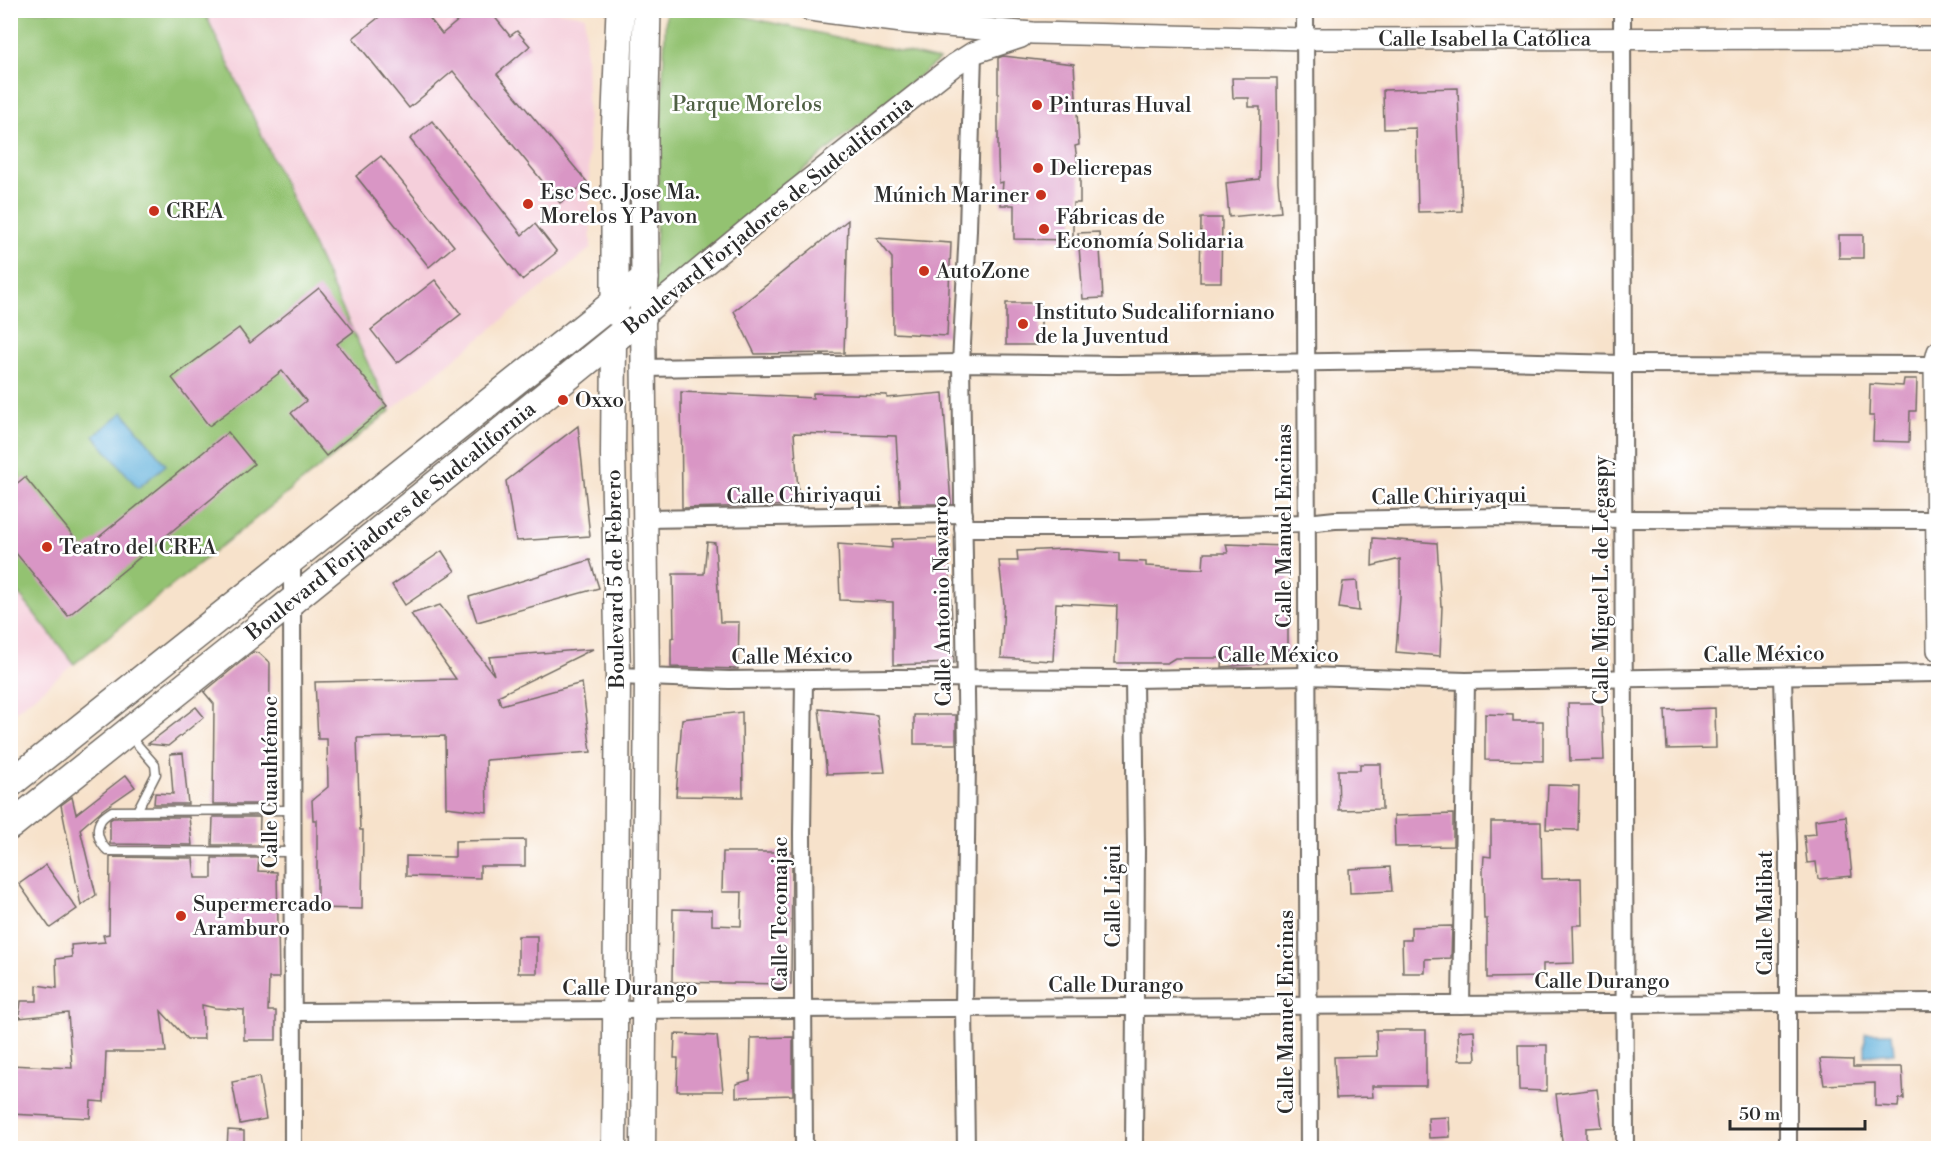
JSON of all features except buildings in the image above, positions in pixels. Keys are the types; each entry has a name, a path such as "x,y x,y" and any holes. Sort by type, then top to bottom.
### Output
{"main road":[{"name":"Boulevard 5 de Febrero","path":"614,1149 618,676 613,454 615,138 620,10"},
{"name":"Boulevard 5 de Febrero","path":"643,1149 647,677 643,316 647,10"},
{"name":"Boulevard Forjadores de Sudcalifornia","path":"10,784 645,278"},
{"name":"Boulevard Forjadores de Sudcalifornia","path":"10,826 643,316"}],"street":[{"name":"Calle Isabel la Católica","path":"810,10 966,19 1033,33 1305,39 1938,38"},
{"name":"Calle Manuel Encinas","path":"1305,10 1309,1149"},
{"name":"Calle Miguel L. de Legaspy","path":"1622,10 1625,1149"},
{"name":"Boulevard Forjadores de Sudcalifornia","path":"643,316 771,210 954,65 973,54 1033,33"},
{"name":"Calle Antonio Navarro","path":"966,1149 964,1008 967,823 962,363 973,54"},
{"path":"643,368 962,363 1118,365 1460,360 1623,364 1937,360 1938,650"},
{"name":"Calle Chiriyaqui","path":"644,519 963,521 1132,528 1307,523 1335,520 1500,517 1936,520"},
{"name":"Calle Cuauhtémoc","path":"292,559 293,1149"},
{"name":"Calle México","path":"618,676 729,680 1134,679 1307,676 1466,681 1938,673"},
{"name":"Calle Malibat","path":"1783,677 1788,844 1788,1149"},
{"name":"Calle Tecomajac","path":"804,679 802,833 804,1149"},
{"name":"Calle Ligui","path":"1134,679 1136,1007 1134,1149"},
{"path":"1461,1005 1466,681"},
{"name":"Calle Durango","path":"293,1012 1938,1002"}],"lane":[{"path":"127,732 154,765 156,774 137,811"},
{"path":"292,852 108,851 102,845 98,834 101,820 112,811 293,810"}],"shaded area":[{"path":"547,10 585,16 591,248 390,411 204,11"},
{"path":"10,584 74,664 11,715 10,715"}],"green space":[{"name":"CREA","path":"11,11 204,11 390,411 74,664 11,584"},
{"name":"Parque Morelos","path":"666,11 719,11 939,60 653,296"}],"water":[{"path":"123,412 166,465 138,488 94,436"},
{"path":"1865,1033 1892,1033 1894,1053 1865,1056"}],"place":[{"name":"Pinturas Huval","path":"1037,105"},
{"name":"Delicrepas","path":"1038,168"},
{"name":"Múnich Mariner","path":"1041,195"},
{"name":"Esc Sec. Jose Ma. Morelos Y Pavon","path":"528,204"},
{"name":"CREA","path":"154,211"},
{"name":"Fábricas de Economía Solidaria","path":"1044,229"},
{"name":"AutoZone","path":"924,271"},
{"name":"Instituto Sudcaliforniano de la Juventud","path":"1023,324"},
{"name":"Oxxo","path":"563,400"},
{"name":"Teatro del CREA","path":"47,547"},
{"name":"Supermercado Aramburo","path":"181,916"}]}
